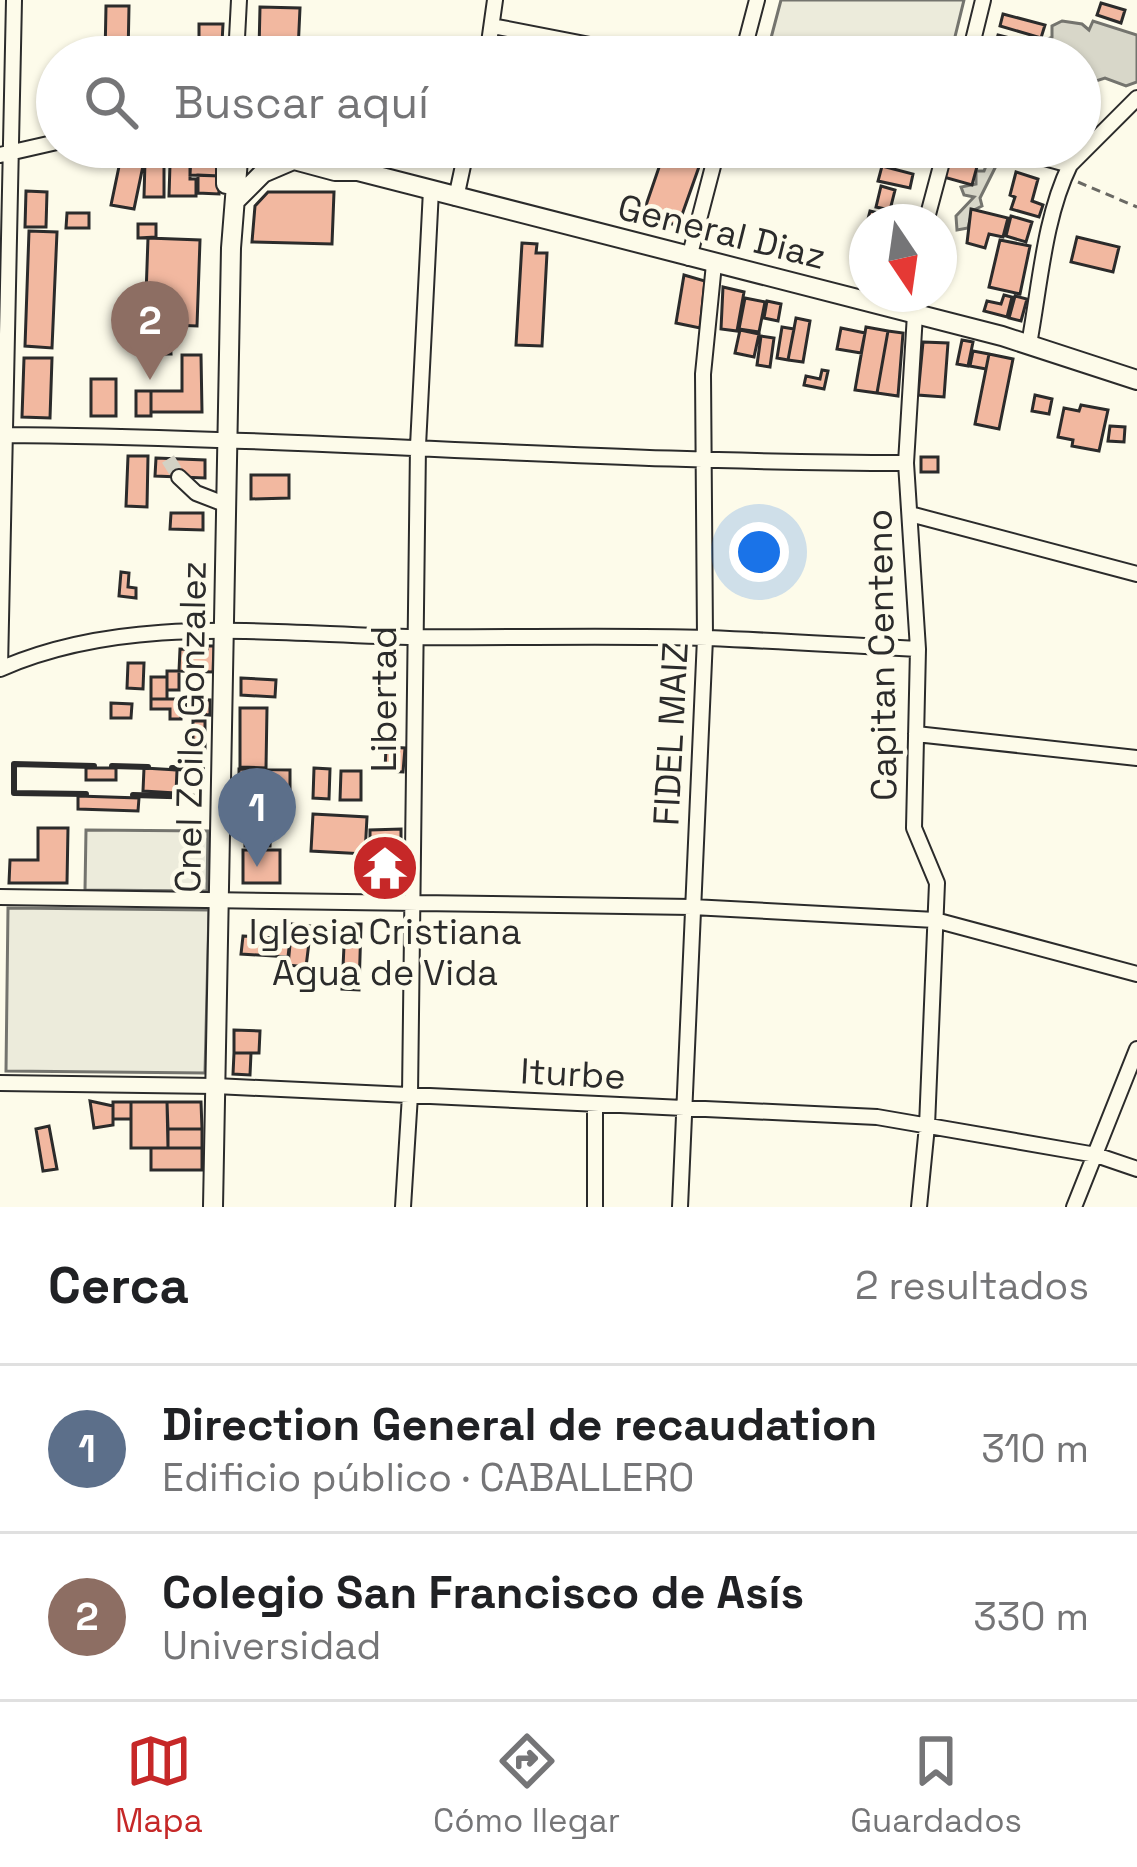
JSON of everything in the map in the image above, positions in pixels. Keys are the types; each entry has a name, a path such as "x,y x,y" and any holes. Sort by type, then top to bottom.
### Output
{"main road":[{"name":"Cnel Zoilo Gonzalez","path":"226,168 231,248"},
{"name":"Cnel Zoilo Gonzalez","path":"213,1207 231,248 240,168"},
{"path":"236,200 271,168"},
{"name":"General Diaz","path":"347,168 714,265 849,294"},
{"name":"General Diaz","path":"927,312 1137,380"}],"street":[{"path":"14,0 7,153 0,668 100,641 224,630 412,637 705,638 918,649"},
{"path":"237,36 239,0"},
{"path":"491,36 495,0"},
{"path":"748,36 757,0"},
{"path":"974,36 983,0"},
{"path":"492,26 544,36"},
{"path":"1101,135 1136,97"},
{"path":"456,198 462,168"},
{"path":"689,258 713,168"},
{"path":"931,204 940,168"},
{"path":"1029,344 1048,239 1068,170 1062,168"},
{"name":"Libertad","path":"403,1207 410,1095 412,637 430,190"},
{"name":"FIDEL MAIZ","path":"680,1207 705,638 703,374 714,265"},
{"name":"Capitan Centeno","path":"908,312 906,463 918,649 914,828 937,883 919,1207"},
{"path":"3,435 418,446 705,462 906,463"},
{"path":"158,439 168,459"},
{"path":"179,477 196,493 227,505"},
{"path":"910,514 1137,574"},
{"path":"916,734 1137,758"},
{"path":"0,897 692,907 935,920 1137,974"},
{"path":"1074,1207 1137,1049"},
{"name":"Iturbe","path":"0,1083 215,1086 877,1117 1096,1155 1137,1169"},
{"path":"595,1104 595,1207"}],"path":[{"path":"1068,170 1137,207"}],"shaded area":[{"path":"781,0 964,0 955,36 772,36"},
{"path":"1062,21 1089,30 1093,21 1137,35 1137,82 1126,86 1101,79 1101,36 1052,36 1052,26"},
{"path":"995,168 980,198 982,206 972,211 968,228 957,230 957,215 974,197 964,195 961,187 976,184 976,171"},
{"path":"86,830 208,831 207,891 85,890"},
{"path":"8,908 209,910 205,1073 6,1071"}],"building":[{"path":"1101,3 1125,10 1121,23 1097,15"},
{"path":"106,6 129,6 128,36 105,36"},
{"path":"260,7 300,8 299,36 259,36"},
{"path":"1003,14 1045,25 1042,36 1000,26"},
{"path":"199,24 223,24 222,36 199,36"},
{"path":"119,168 143,168 134,209 111,205"},
{"path":"145,168 164,168 164,197 144,197"},
{"path":"170,168 190,168 196,196 169,196"},
{"path":"190,168 220,168 219,176 190,175"},
{"path":"659,168 699,168 678,226 643,214"},
{"path":"881,168 913,174 910,188 878,181"},
{"path":"942,168 977,168 972,185 940,176"},
{"path":"1016,172 1038,179 1032,201 1043,205 1039,217 1011,209"},
{"path":"198,175 219,176 219,194 198,193"},
{"path":"881,186 895,190 892,204 877,204"},
{"path":"26,191 47,192 46,227 25,227"},
{"path":"268,192 334,192 332,244 252,242 255,206"},
{"path":"971,209 1008,218 1003,237 989,234 985,248 967,243"},
{"path":"67,213 89,213 89,228 66,228"},
{"path":"1011,216 1032,222 1026,242 1006,236"},
{"path":"138,224 156,224 156,237 138,238"},
{"path":"29,231 57,232 52,348 25,346"},
{"path":"1077,237 1119,247 1113,272 1071,262"},
{"path":"148,238 200,240 197,326 145,324"},
{"path":"1000,240 1030,246 1020,294 989,287"},
{"path":"522,243 537,244 536,253 547,253 542,346 516,345"},
{"path":"684,275 705,281 700,328 676,323"},
{"path":"723,287 744,292 737,331 721,329"},
{"path":"1004,295 1012,297 1007,317 984,311 987,301 1001,304"},
{"path":"1015,296 1027,299 1021,321 1009,318"},
{"path":"745,298 765,302 759,332 739,329"},
{"path":"767,301 781,304 778,321 764,318"},
{"path":"796,318 810,321 803,362 788,360"},
{"path":"782,327 794,329 788,360 777,358"},
{"path":"866,327 888,331 877,393 855,390"},
{"path":"841,328 865,333 861,353 837,349"},
{"path":"740,330 759,334 754,357 735,353"},
{"path":"888,331 903,333 898,396 877,393"},
{"path":"761,336 774,338 770,367 757,365"},
{"path":"170,339 171,354 148,354 148,340"},
{"path":"962,340 973,342 968,366 957,364"},
{"path":"923,342 948,343 944,397 918,395"},
{"path":"973,351 989,354 986,369 970,366"},
{"path":"989,354 1013,359 999,429 975,424"},
{"path":"182,355 201,355 202,412 151,412 151,391 182,391"},
{"path":"24,358 52,358 50,418 22,417"},
{"path":"822,370 828,371 824,389 804,385 806,376 820,379"},
{"path":"91,379 116,379 116,416 91,416"},
{"path":"136,391 151,391 151,416 136,416"},
{"path":"1035,395 1052,399 1049,414 1032,411"},
{"path":"1081,405 1108,410 1099,451 1072,446 1073,440 1058,437 1064,408 1079,411"},
{"path":"1110,426 1125,427 1124,442 1108,441"},
{"path":"128,456 148,456 147,507 126,506"},
{"path":"921,457 938,457 938,472 921,472"},
{"path":"156,458 205,460 205,478 155,476"},
{"path":"251,475 289,475 289,498 251,499"},
{"path":"171,513 203,513 203,530 170,529"},
{"path":"121,572 129,573 128,587 136,588 136,598 119,596"},
{"path":"214,646 213,672 179,671 180,649 207,650"},
{"path":"128,663 144,663 143,689 127,688"},
{"path":"167,671 179,671 179,690 167,690"},
{"path":"151,677 167,677 167,699 151,699"},
{"path":"241,678 276,680 275,697 241,695"},
{"path":"151,699 181,699 181,719 170,719 170,709 151,709"},
{"path":"187,699 210,700 210,715 186,713"},
{"path":"111,703 132,704 131,718 111,718"},
{"path":"240,708 267,708 266,768 240,767"},
{"path":"193,721 205,721 205,749 193,749"},
{"path":"386,747 405,748 403,772 385,771"},
{"path":"86,768 116,768 116,780 86,780"},
{"path":"144,768 177,770 176,793 143,791"},
{"path":"314,768 330,769 329,799 313,798"},
{"path":"239,769 290,770 290,801 239,800"},
{"path":"341,771 361,771 361,800 340,800"},
{"path":"78,796 139,798 138,811 78,809"},
{"path":"313,814 367,817 365,854 311,851"},
{"path":"245,824 271,825 270,846 245,846"},
{"path":"38,828 68,828 67,883 9,883 10,860 38,860"},
{"path":"401,829 401,886 370,887 370,830"},
{"path":"243,850 280,850 280,883 243,883"},
{"path":"292,924 311,926 306,967 288,965"},
{"path":"345,924 361,924 359,990 342,989"},
{"path":"243,936 290,939 288,957 241,954"},
{"path":"234,1030 260,1031 259,1053 234,1053"},
{"path":"234,1053 251,1053 250,1075 233,1074"},
{"path":"90,1101 113,1106 113,1125 94,1128"},
{"path":"113,1102 131,1102 131,1119 113,1119"},
{"path":"131,1102 167,1102 168,1148 131,1148"},
{"path":"167,1102 201,1102 202,1129 168,1129"},
{"path":"49,1126 57,1169 43,1171 36,1129"},
{"path":"168,1129 202,1129 202,1148 168,1148"},
{"path":"151,1148 202,1148 202,1170 151,1170"}],"tunnel":[{"path":"168,459 179,477"}],"wall":[{"path":"86,794 14,793 14,764 94,766"},
{"path":"112,766 148,767"},
{"path":"172,768 202,769"},
{"path":"133,795 202,797"}],"place":[{"name":"Colegio San Francisco de Asís","path":"150,380"},
{"name":"Direction General de recaudation","path":"257,867"},
{"name":"Iglesia Cristiana Agua de Vida","path":"385,868"}]}
